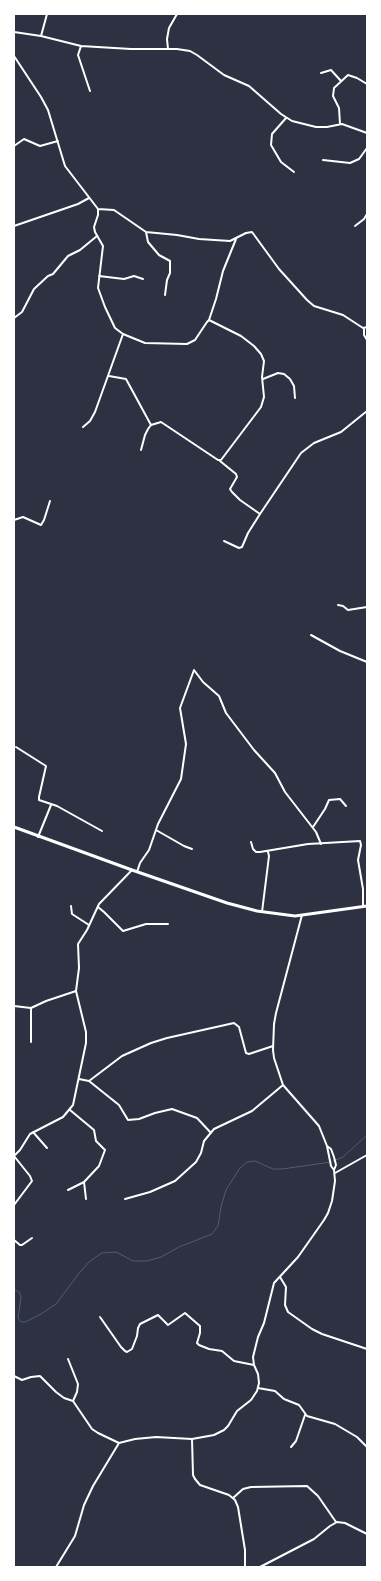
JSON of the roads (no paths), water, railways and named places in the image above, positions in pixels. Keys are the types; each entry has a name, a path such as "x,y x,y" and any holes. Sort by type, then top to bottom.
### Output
{"street":[{"path":"41,36 47,14"},
{"path":"168,49 167,39 169,28 177,14"},
{"path":"14,32 41,36 81,46 185,50 197,55 224,75 251,87 286,118 292,121 316,127 327,127 340,124 367,134"},
{"path":"81,46 78,55 90,91"},
{"path":"14,56 48,110 65,166 98,209 98,215 94,227 103,246 98,291 115,328 123,334 145,343 187,344 195,340 209,320 223,272 236,239"},
{"path":"321,73 332,70 341,81"},
{"path":"340,124 339,108 333,96 333,90 341,81 350,75 367,84"},
{"path":"286,118 272,134 271,145 281,162 294,172"},
{"path":"14,146 24,139 40,146 58,141"},
{"path":"323,160 350,163 359,159 367,148"},
{"path":"14,226 73,206 89,198"},
{"path":"98,209 114,210 146,232 221,241 230,241 246,233 252,232 279,269 307,300 314,306 343,315 366,328 364,335 367,340"},
{"path":"355,226 364,220 367,214"},
{"path":"146,232 148,242 159,255 170,261 170,273 167,280 165,295"},
{"path":"14,318 22,312 30,294 39,284 48,276 53,274 68,256 80,250 97,236"},
{"path":"99,276 124,279 134,276 142,279"},
{"path":"209,320 241,336 258,350 264,361 264,397 261,407 220,460"},
{"path":"83,427 92,417 109,376 123,334"},
{"path":"263,379 278,373 284,374 294,386 295,398"},
{"path":"109,376 126,379 151,425"},
{"path":"224,541 239,548 242,547 248,533 296,459 307,448 341,432 367,411"},
{"path":"141,450 145,435 151,425 158,422 163,423 220,460 236,474 237,477 231,488 232,492 240,500 260,514"},
{"path":"14,520 23,517 41,525 50,501"},
{"path":"338,605 343,606 348,610 367,607"},
{"path":"312,635 340,651 367,662"},
{"path":"137,872 140,863 149,850 156,830 181,779 186,744 180,708 194,670 203,682 219,696 226,713 254,750 275,773 287,796 313,827 321,844"},
{"path":"16,747 46,766 39,799 51,805 57,806 102,831"},
{"path":"313,827 326,809 328,800 340,799 346,806"},
{"path":"38,837 51,805"},
{"path":"14,827 38,837 227,903 262,912 286,915 365,906 358,860 361,842 308,844 268,852 256,852 251,842"},
{"path":"156,830 192,849"},
{"path":"262,912 269,856 268,852"},
{"path":"14,1206 32,1181 30,1176 14,1156 23,1146 28,1136 58,1120 70,1110 73,1105 78,1079 86,1051 86,1036 76,991 79,968 78,944 103,899 120,884 132,870"},
{"path":"71,906 72,914 89,925"},
{"path":"98,907 123,931 146,924 168,924"},
{"path":"302,914 275,1019 273,1046 274,1058 283,1085 319,1126 327,1146 329,1158 335,1171"},
{"path":"14,1006 31,1008 46,1000 76,991"},
{"path":"31,1008 32,1042"},
{"path":"89,1081 122,1056 138,1048 167,1038 234,1023 240,1027 246,1053 249,1054 273,1046"},
{"path":"78,1079 89,1081 119,1105 128,1120 139,1119 172,1109 197,1118 211,1133"},
{"path":"125,1200 150,1192 175,1181 196,1162 201,1153 204,1141 220,1125 252,1111 283,1085"},
{"path":"68,1190 84,1182 99,1166 105,1150 96,1141 94,1130 70,1110"},
{"path":"33,1132 47,1148"},
{"path":"14,1376 24,1380 31,1377 40,1376 56,1392 64,1398 73,1401 92,1429 119,1443 135,1439 156,1437 192,1439 214,1435 224,1430 237,1411 251,1400 258,1388 258,1374 254,1365 253,1357 258,1337 264,1323 274,1283 294,1263 324,1220 332,1201 335,1162 331,1150 327,1146"},
{"path":"335,1171 367,1155"},
{"path":"84,1182 86,1199"},
{"path":"14,1240 22,1245 32,1238"},
{"path":"280,1277 285,1285 285,1305 288,1312 312,1329 322,1334 367,1349"},
{"path":"100,1317 121,1348 128,1352 132,1349 140,1324 158,1315 168,1325 185,1313 200,1326 200,1333 196,1343 209,1349 222,1351 234,1361 254,1365"},
{"path":"68,1359 78,1384 77,1392 73,1401"},
{"path":"258,1388 275,1391 284,1399 299,1405 305,1415 340,1427 357,1437 367,1447"},
{"path":"291,1447 297,1438 305,1415"},
{"path":"192,1439 193,1475 195,1479 200,1485 233,1498 239,1512 245,1550 244,1567"},
{"path":"56,1567 75,1536 84,1505 92,1486 119,1443"},
{"path":"233,1498 244,1489 250,1487 305,1486 309,1487 318,1496 336,1522"},
{"path":"260,1567 314,1539 336,1522 345,1523 367,1534"}],"waterway":[{"path":"14,1289 20,1293 21,1298 18,1318 21,1322 25,1322 56,1304 80,1272 90,1261 102,1253 116,1252 133,1261 147,1261 161,1257 179,1247 212,1234 218,1226 226,1190 240,1168 247,1162 255,1161 273,1169 331,1162 343,1157 367,1135"}]}
